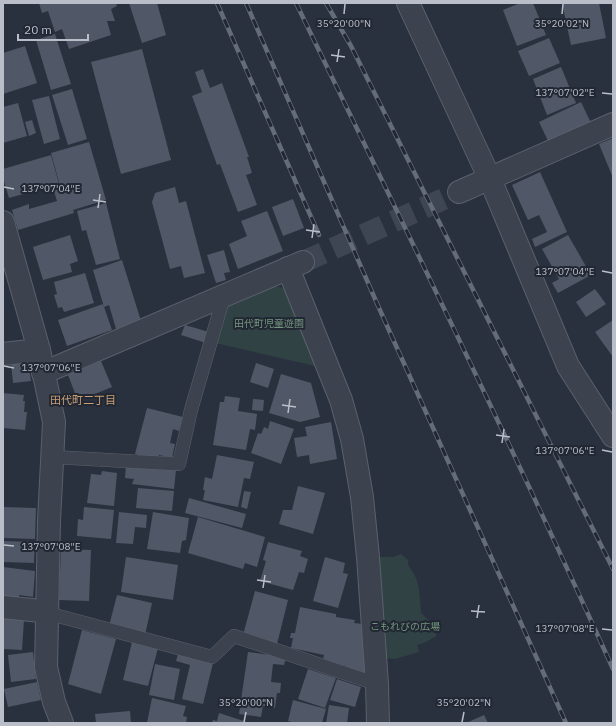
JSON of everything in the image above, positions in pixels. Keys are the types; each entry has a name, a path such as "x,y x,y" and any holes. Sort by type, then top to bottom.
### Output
{"street":[{"path":"408,3 490,179 568,366 613,436"},
{"path":"459,192 613,124"},
{"path":"3,222 39,350 54,422 46,667 54,702 62,723"},
{"path":"43,373 296,265 341,400 352,439 362,497 368,549 377,684 378,723"},
{"path":"3,354 39,350"},
{"path":"3,607 47,613"}],"lane":[{"path":"53,456 179,464 191,410 224,296"},
{"path":"47,613 212,657 234,636 377,684"}],"green space":[{"name":"田代町児童遊園","path":"275,286 291,290 320,367 215,343 227,306"},
{"name":"こもれびの広場","path":"401,554 408,560 409,566 416,578 421,613 437,628 436,636 417,645 419,652 395,659 385,658 380,557 393,557"}],"building":[{"path":"39,3 116,3 117,6 111,9 115,21 107,21 111,35 69,49 62,29 55,32 48,11 42,13"},
{"path":"129,3 157,3 166,35 142,43"},
{"path":"520,3 533,3 546,35 517,46 503,10"},
{"path":"562,3 599,3 606,38 571,45"},
{"path":"55,34 71,84 51,90 36,40"},
{"path":"549,38 560,63 529,76 518,51"},
{"path":"25,46 37,83 3,94 3,53"},
{"path":"142,49 171,160 121,174 91,62"},
{"path":"561,67 576,103 547,115 533,79"},
{"path":"203,69 210,88 222,83 249,157 247,157 252,173 246,175 257,205 238,212 220,164 217,165 192,96 202,92 195,72"},
{"path":"72,89 87,139 68,145 52,95"},
{"path":"49,96 60,139 44,144 32,100"},
{"path":"581,102 592,125 550,145 539,122"},
{"path":"18,103 27,136 3,143 3,107"},
{"path":"32,120 36,133 29,136 25,122"},
{"path":"613,138 613,178 599,144"},
{"path":"89,142 106,200 73,210 74,213 18,230 12,210 29,204 29,209 57,201 53,188 60,186 51,153"},
{"path":"51,155 59,184 9,198 3,178 3,169"},
{"path":"540,172 567,232 535,247 532,239 547,232 539,215 528,220 512,185"},
{"path":"175,187 179,203 186,201 205,273 184,278 181,266 170,269 152,202 155,193"},
{"path":"293,199 304,228 283,236 272,207"},
{"path":"106,203 120,259 96,265 86,230 82,231 77,211"},
{"path":"267,211 283,251 238,269 229,244 247,236 241,221"},
{"path":"70,235 78,261 70,264 72,272 43,280 33,247"},
{"path":"568,235 591,275 558,293 552,283 559,279 542,249"},
{"path":"224,250 230,272 224,273 226,280 216,283 207,255"},
{"path":"122,260 141,321 116,329 109,305 104,307 93,270"},
{"path":"85,273 94,303 64,312 62,307 58,308 54,295 57,294 54,282"},
{"path":"595,289 606,304 586,317 576,302"},
{"path":"103,304 112,330 67,346 58,320"},
{"path":"613,320 613,357 595,332"},
{"path":"185,325 209,332 206,343 181,335"},
{"path":"28,361 31,381 13,383 11,363"},
{"path":"101,361 112,387 78,401 68,375"},
{"path":"256,363 274,369 268,388 250,382"},
{"path":"281,374 311,383 320,417 300,422 269,413"},
{"path":"3,393 24,395 24,412 27,412 25,430 3,428"},
{"path":"225,396 240,398 238,411 257,414 255,430 250,429 246,450 213,445 220,402 224,402"},
{"path":"253,399 264,400 263,411 252,410"},
{"path":"147,408 183,417 179,431 173,429 170,443 175,444 172,458 159,455 158,460 135,454"},
{"path":"270,421 294,429 281,464 251,453 258,433 261,434 264,427 268,429"},
{"path":"331,422 337,459 310,464 309,455 297,457 294,438 307,436 305,427"},
{"path":"217,455 254,462 250,479 244,478 238,507 203,500 205,477 212,479"},
{"path":"126,465 176,470 174,489 132,484 134,479 125,478"},
{"path":"102,471 117,473 114,506 87,503 91,474 101,475"},
{"path":"298,486 325,493 313,534 279,524 283,510 292,510"},
{"path":"138,488 174,491 172,511 136,508"},
{"path":"244,491 251,492 247,509 241,507"},
{"path":"189,498 246,514 242,528 185,513"},
{"path":"3,507 36,508 35,539 3,538"},
{"path":"84,507 114,510 111,539 77,536 78,519 83,520"},
{"path":"119,512 147,515 146,528 135,527 133,544 116,543"},
{"path":"153,512 189,518 186,540 182,541 180,553 147,549"},
{"path":"198,517 265,537 257,567 245,563 243,569 188,553"},
{"path":"3,541 35,542 34,563 3,562"},
{"path":"268,542 302,551 300,556 308,559 304,573 299,572 293,590 260,581 266,561 263,560"},
{"path":"61,549 91,550 89,601 59,600"},
{"path":"126,557 178,565 173,600 121,592"},
{"path":"325,557 345,563 343,573 348,574 338,608 313,601"},
{"path":"3,567 35,571 33,597 19,595 19,598 3,597"},
{"path":"255,591 288,600 277,644 243,635"},
{"path":"117,595 152,603 145,635 109,626"},
{"path":"300,607 336,614 336,617 355,620 354,623 362,624 366,676 345,669 346,666 323,661 324,655 291,648 293,638 290,638 291,633 295,633"},
{"path":"3,617 24,619 22,650 3,649"},
{"path":"82,630 116,639 101,694 68,684"},
{"path":"132,642 158,648 148,686 123,680"},
{"path":"33,652 36,679 11,682 8,655"},
{"path":"248,652 286,657 284,665 273,664 271,682 281,683 280,693 277,693 275,708 263,706 261,717 239,714"},
{"path":"178,654 213,663 203,704 182,699 190,665 176,661"},
{"path":"155,664 180,669 174,700 149,695"},
{"path":"308,669 336,678 325,708 298,699"},
{"path":"337,679 361,687 355,707 330,700"},
{"path":"37,682 41,700 8,707 4,689"},
{"path":"152,698 186,706 183,716 187,717 186,723 147,723"},
{"path":"293,700 326,709 322,723 295,723 288,721"},
{"path":"329,705 349,708 347,723 326,723"},
{"path":"130,711 131,723 96,723 95,714"},
{"path":"219,713 250,723 212,723 213,720 217,721"},
{"path":"484,715 488,723 466,723"}],"tunnel":[{"path":"303,262 459,192"}],"railway":[{"path":"217,3 319,235"},
{"path":"246,3 379,308 566,723"},
{"path":"296,3 497,418 613,669"},
{"path":"326,3 351,46 613,569"}],"district":[{"name":"田代町二丁目","path":"83,400"}]}
